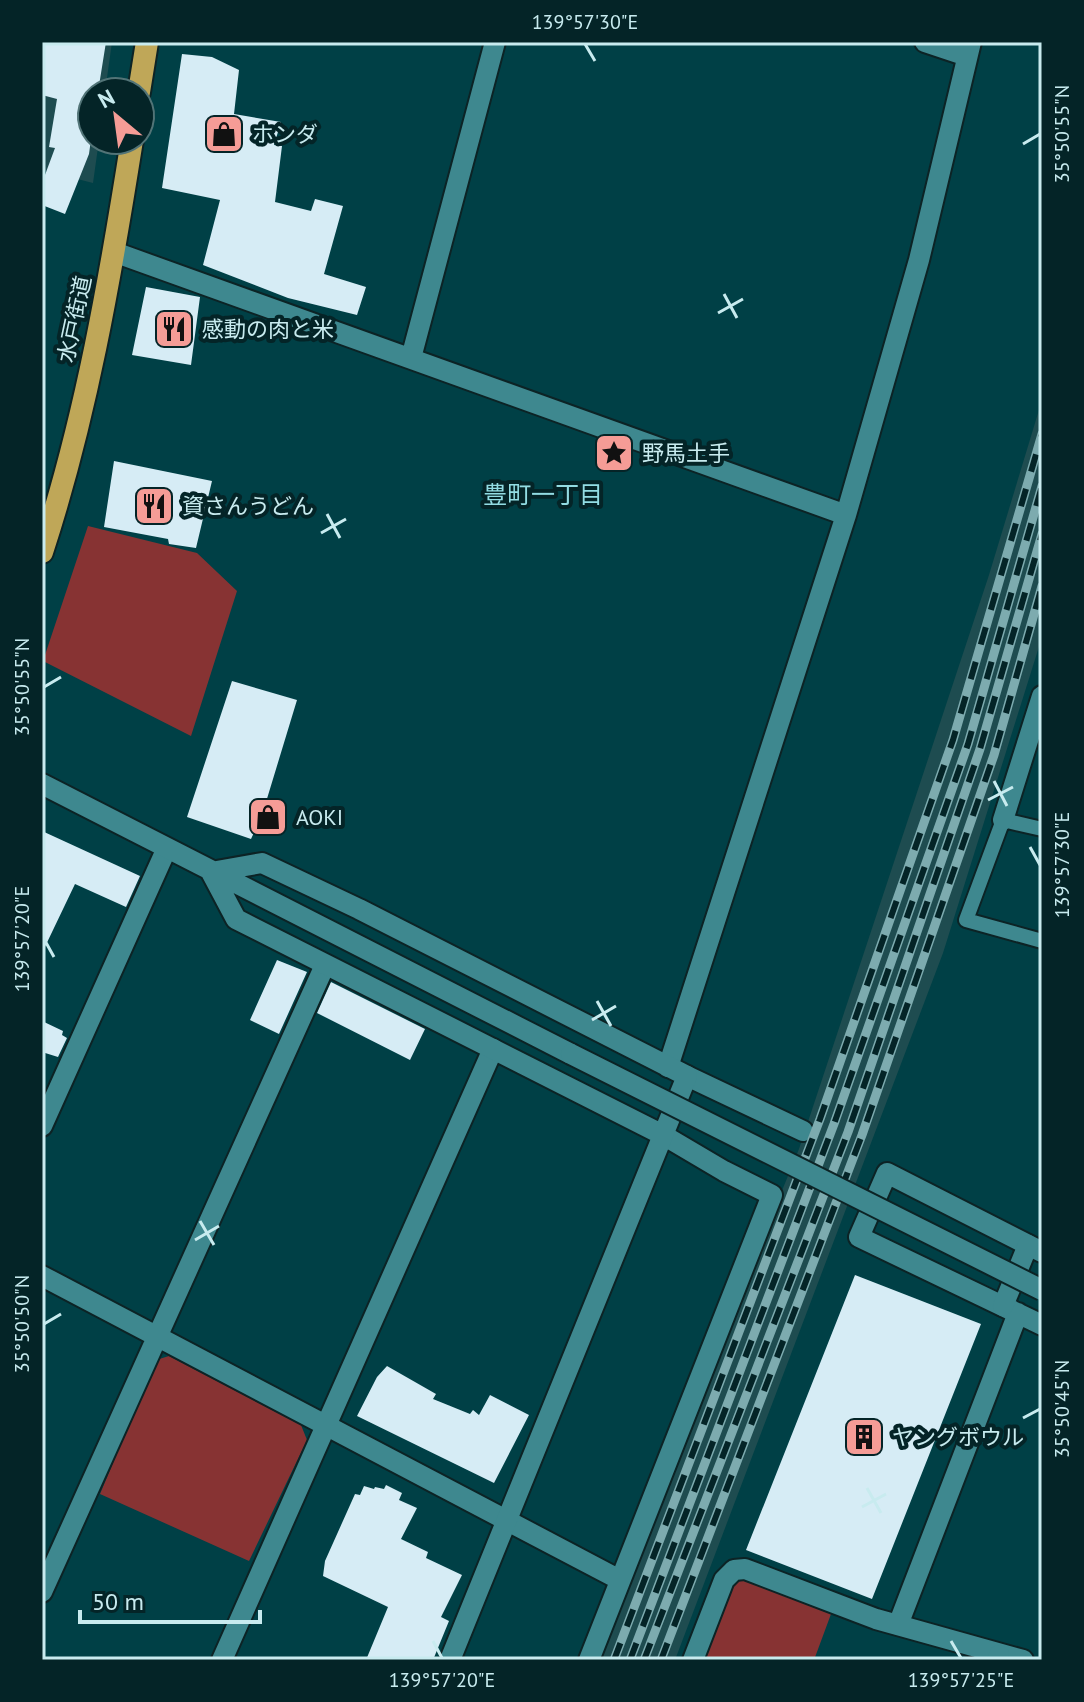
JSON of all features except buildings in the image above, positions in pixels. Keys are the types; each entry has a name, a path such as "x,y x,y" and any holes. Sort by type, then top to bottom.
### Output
{"highway":[{"path":"142,76 147,42"},
{"name":"水戸街道","path":"42,552 98,341 129,156"}],"street":[{"path":"411,358 495,42"},
{"path":"668,1067 846,515 919,260 969,49 925,42"},
{"path":"114,252 846,515"},
{"path":"1003,820 1042,696"},
{"path":"42,784 166,850 1042,1290"},
{"path":"42,1126 166,850"},
{"path":"211,872 262,863 359,909 668,1067 803,1131"},
{"path":"211,872 236,919 663,1135 772,1195 589,1660"},
{"path":"42,1592 325,965"},
{"path":"222,1660 493,1049"},
{"path":"450,1660 687,1076"},
{"path":"898,1625 1010,1309 1035,1248 887,1173 859,1237 1010,1309 1042,1325"},
{"path":"42,1276 620,1580"},
{"path":"693,1660 724,1580 734,1570 745,1569 876,1619 998,1658 1023,1660"}],"lane":[{"path":"1042,829 1003,820 966,920 1042,941"}],"shaded area":[{"path":"42,42 112,42 107,76 76,76 76,156 97,156 93,183 42,170"},
{"path":"1042,400 1042,637 943,953 675,1660 590,1660 799,1149 989,575"},
{"path":"88,526 197,553 237,591 191,736 43,661"},
{"path":"169,1356 301,1425 307,1440 249,1561 100,1494 156,1360"},
{"path":"744,1580 831,1614 814,1660 702,1660 731,1584"}],"railway":[{"path":"614,1660 820,1119 953,740 1042,434"},
{"path":"630,1660 834,1124 968,744 1042,486"},
{"path":"644,1660 848,1132 980,749 1042,534"},
{"path":"661,1660 862,1135 994,755 1042,586"}],"place":[{"name":"ホンダ","path":"224,134"},
{"name":"感動の肉と米","path":"174,329"},
{"name":"野馬土手","path":"614,453"},
{"name":"資さんうどん","path":"154,506"},
{"name":"AOKI","path":"268,817"},
{"name":"ヤングボウル","path":"864,1437"}],"district":[{"name":"豊町一丁目","path":"543,494"}]}
